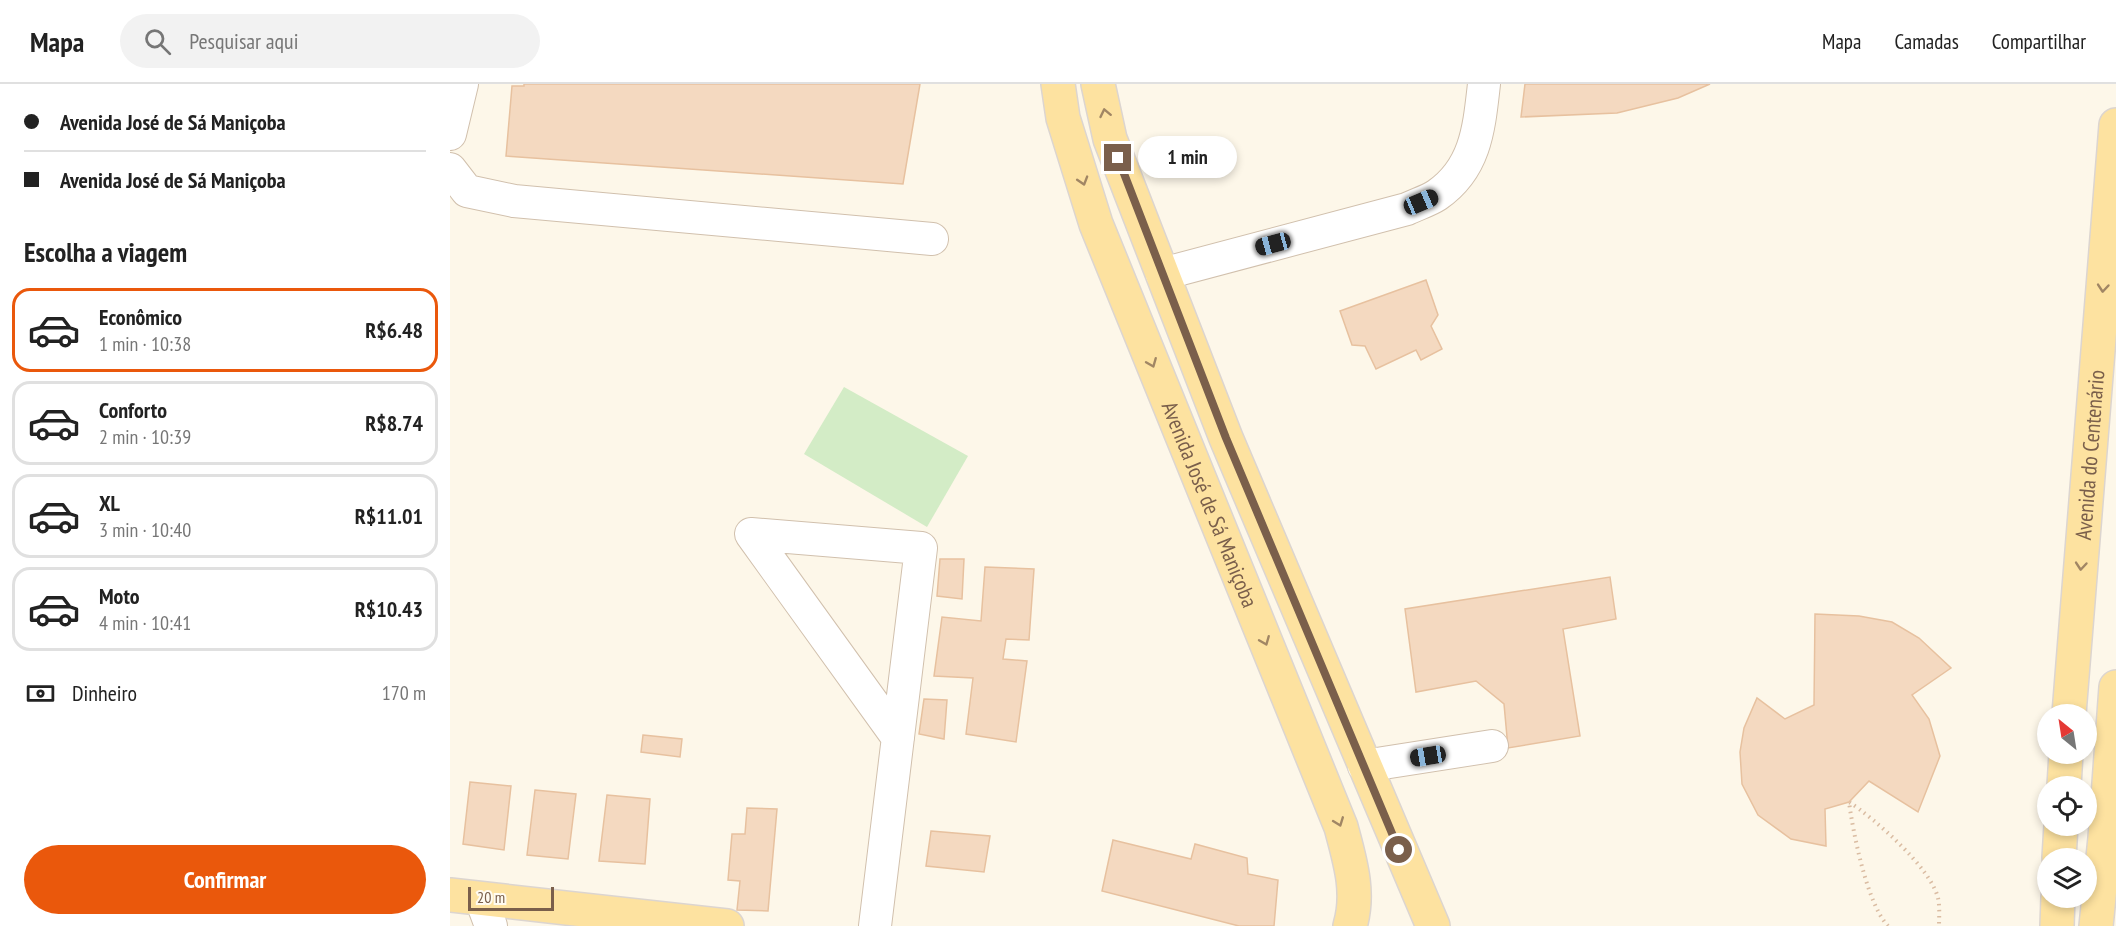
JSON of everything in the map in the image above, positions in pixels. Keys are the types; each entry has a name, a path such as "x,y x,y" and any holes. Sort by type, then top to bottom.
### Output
{"main road":[{"name":"Avenida José de Sá Maniçoba","path":"1058,84 1063,117 1096,224 1341,827 1353,872 1355,898 1350,926"},
{"name":"Avenida José de Sá Maniçoba","path":"1098,84 1110,139 1230,448 1433,926"},
{"name":"Avenida do Centenário","path":"2070,704 2116,125"},
{"path":"2096,926 2111,832 2116,687"},
{"path":"474,906 727,926"},
{"path":"2057,926 2058,908"}],"lane":[{"path":"450,134 462,84"},
{"path":"1162,274 1407,208 1436,196 1457,178 1472,154 1480,120 1484,84"},
{"path":"450,169 467,191 514,201 932,240"},
{"path":"875,926 898,738 921,548 751,534 898,738"},
{"path":"1364,766 1492,746"}],"path":[{"path":"1888,926 1879,914 1862,864 1854,837 1849,802 1877,824 1925,873 1938,898 1939,926"}],"green space":[{"path":"844,387 968,456 927,527 804,454"}],"building":[{"path":"524,84 920,84 903,184 506,156 512,86 524,86"},
{"path":"1525,84 1710,84 1678,98 1617,113 1521,117"},
{"path":"1426,280 1438,315 1431,326 1442,349 1421,360 1416,350 1376,369 1365,346 1352,345 1340,311"},
{"path":"940,559 964,559 962,599 937,596"},
{"path":"985,567 1034,569 1029,640 1006,639 1003,659 1027,661 1016,742 966,734 973,678 934,676 942,617 981,621"},
{"path":"1610,577 1616,619 1563,629 1580,736 1508,748 1504,704 1476,681 1416,692 1405,609"},
{"path":"1815,614 1859,616 1892,622 1919,638 1951,668 1912,695 1929,719 1940,756 1918,812 1869,781 1849,802 1825,809 1826,846 1791,839 1758,815 1742,784 1740,752 1744,728 1757,698 1785,719 1814,705"},
{"path":"924,699 947,700 944,739 919,734"},
{"path":"643,735 682,739 680,757 641,752"},
{"path":"470,782 511,786 504,850 463,844"},
{"path":"535,790 576,794 568,859 527,855"},
{"path":"607,795 650,799 645,864 599,861"},
{"path":"747,808 777,809 768,911 737,910 740,881 728,880 732,834 745,834"},
{"path":"931,831 990,836 984,872 926,866"},
{"path":"1113,840 1191,859 1195,844 1247,858 1248,874 1278,880 1274,926 1239,926 1102,891"}],"route":[{"path":"1118,158 1226,438 1399,850"}]}
